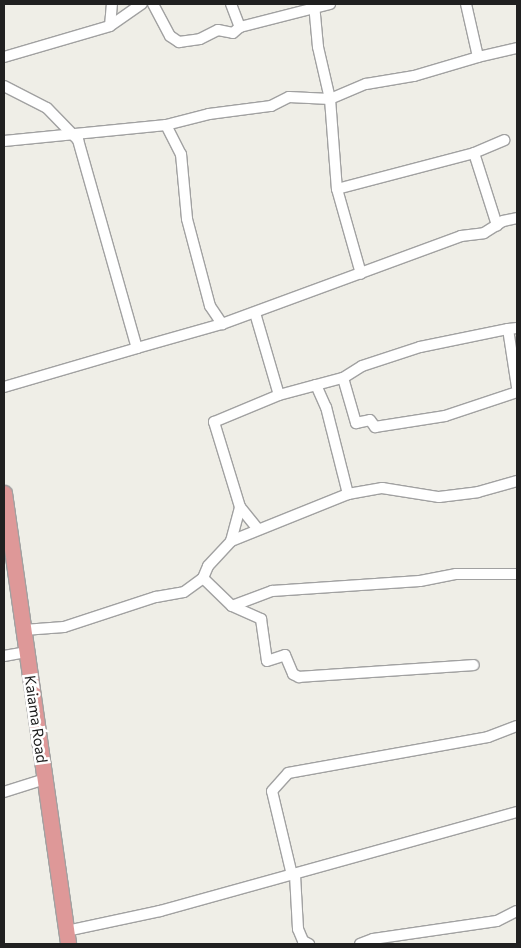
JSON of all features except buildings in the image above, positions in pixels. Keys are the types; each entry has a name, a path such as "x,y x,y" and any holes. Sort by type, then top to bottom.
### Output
{"highway":[{"name":"Kaiama Road","path":"4,493 9,570 24,630 67,938"}],"street":[{"path":"110,26 112,4"},
{"path":"4,57 110,26 142,4"},
{"path":"153,4 170,36 179,42 200,39 218,30 233,33 240,27 315,6 330,4"},
{"path":"231,4 240,27"},
{"path":"466,4 478,57"},
{"path":"315,6 318,47 330,99 337,189 361,274"},
{"path":"4,141 166,125 209,114 271,106 289,97 330,99 366,84 414,76 478,57 517,48"},
{"path":"4,86 47,108 74,134 80,145 137,348"},
{"path":"166,125 181,154 185,210 210,306 222,324"},
{"path":"337,189 474,152 504,140"},
{"path":"474,152 497,225"},
{"path":"4,387 222,324 461,236 484,233 497,225 517,218"},
{"path":"254,313 279,395"},
{"path":"257,528 240,507 214,422 279,395 343,378 362,366 420,347 513,328 517,387"},
{"path":"343,378 356,423 370,420 375,427 445,416 517,392"},
{"path":"316,385 326,407 348,494"},
{"path":"24,630 64,627 156,597 184,592 203,578 208,566 231,541 257,528 348,494 382,488 439,497 478,492 517,481"},
{"path":"231,541 240,507"},
{"path":"232,606 272,591 307,587 420,581 456,574 517,574"},
{"path":"203,578 232,606 261,619 267,661 285,655 293,674 299,677 474,665"},
{"path":"4,656 26,652"},
{"path":"309,944 303,941 298,929 294,875 272,791 288,773 488,737 517,726"},
{"path":"4,792 44,779"},
{"path":"67,938 294,875 342,858 446,834 517,812"},
{"path":"360,944 373,939 497,921 517,911"}]}
